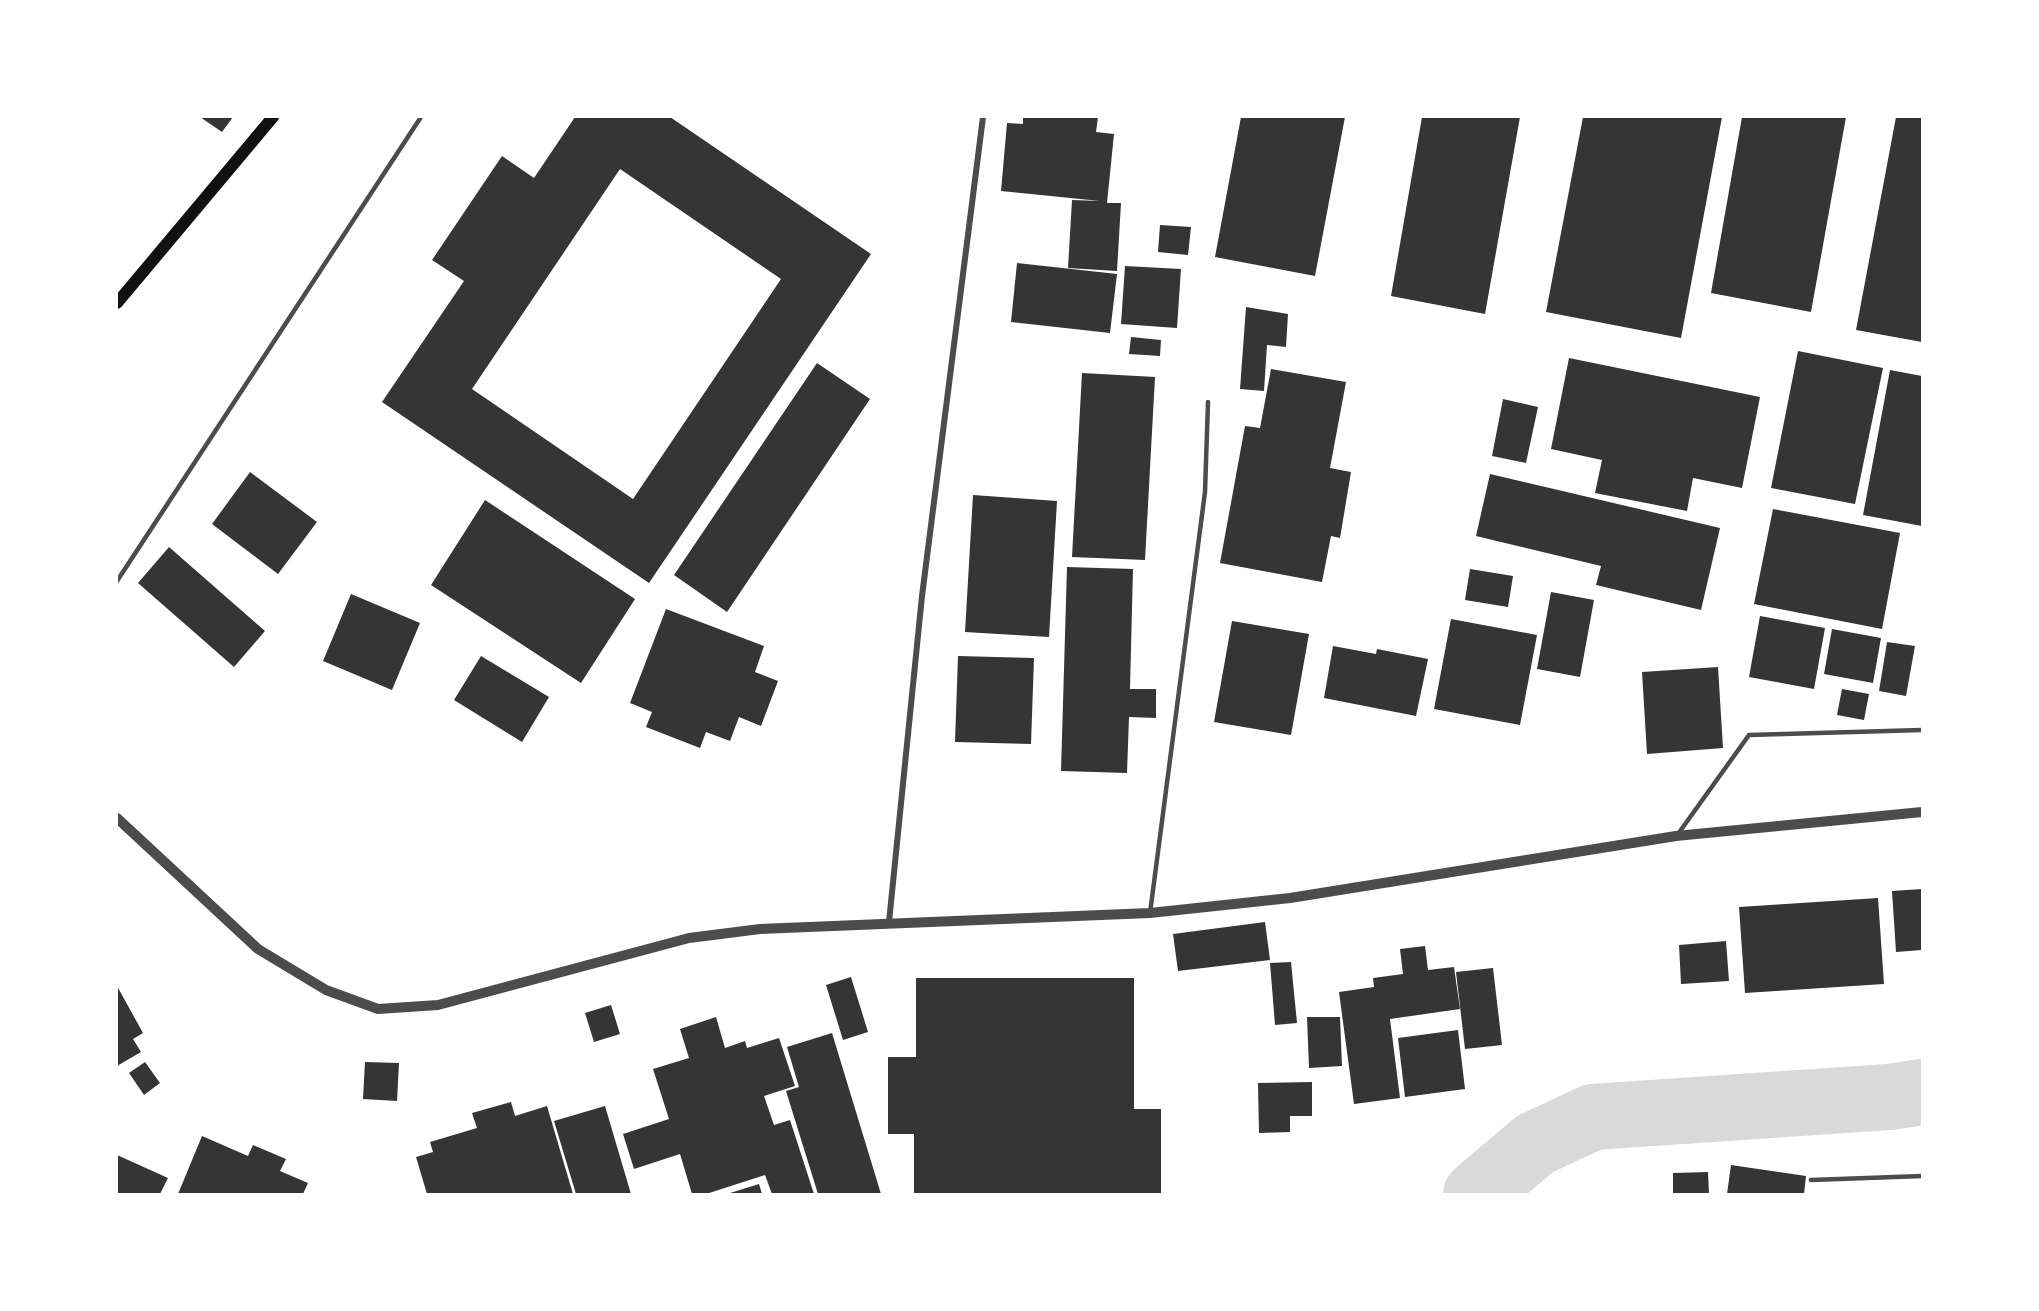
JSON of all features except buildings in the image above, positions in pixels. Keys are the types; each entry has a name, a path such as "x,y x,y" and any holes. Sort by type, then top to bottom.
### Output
{"main road":[{"path":"117,303 273,117"}],"street":[{"path":"889,922 922,596 983,117"},
{"path":"117,818 258,949 326,990 378,1009 438,1005 689,938 760,929 889,922 1150,913 1290,898 1676,836 1922,812"}],"lane":[{"path":"117,581 421,117"},
{"path":"1150,913 1204,492 1208,402"},
{"path":"1676,836 1749,735 1922,730"},
{"path":"1811,1180 1922,1176"}],"waterway":[{"path":"1476,1194 1535,1144 1593,1117 1889,1097 1922,1092"}]}
